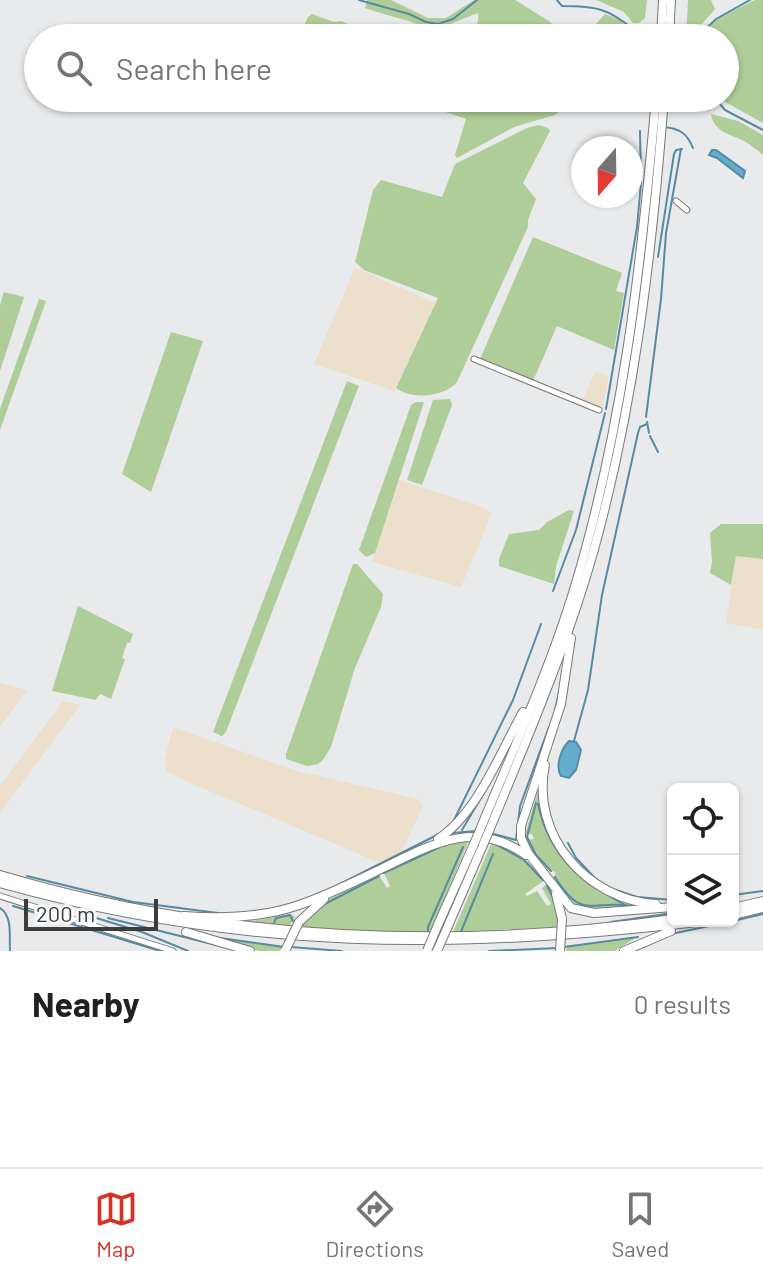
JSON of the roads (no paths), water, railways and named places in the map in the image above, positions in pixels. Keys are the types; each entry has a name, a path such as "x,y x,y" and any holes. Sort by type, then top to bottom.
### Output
{"highway":[{"path":"663,0 664,24"},
{"path":"667,24 671,0"},
{"path":"484,830 549,686 579,598 613,476 640,339 656,210 656,112"},
{"path":"437,951 540,683 584,553 619,410 661,112"},
{"path":"579,598 564,688 542,787 545,812 557,843 574,867 605,890 632,901 667,905"},
{"path":"417,851 451,829 470,806 540,683"},
{"path":"555,723 520,829 523,845 565,903 584,913 667,906"},
{"path":"140,916 256,916 300,905 417,851 453,838 483,837 512,846 536,863"},
{"path":"427,951 478,845"},
{"path":"0,875 250,951"},
{"path":"551,882 562,919 560,951"},
{"path":"0,883 140,916 267,939 418,948 558,942 667,927"},
{"path":"285,951 299,922 313,907 352,883"},
{"path":"739,904 763,899"},
{"path":"739,914 763,908"},
{"path":"140,916 255,931 420,941 544,936 667,920"},
{"path":"624,951 686,927"}],"street":[{"path":"676,201 687,210"},
{"path":"474,359 599,410"},
{"path":"0,896 173,951"}],"water":[{"path":"712,150 745,171 743,178 709,155"},
{"path":"569,741 576,742 581,750 576,770 569,778 561,776 559,763"}],"waterway":[{"path":"359,0 438,24 453,19 477,0"},
{"path":"557,0 562,6 592,8 608,13 626,24"},
{"path":"711,24 750,0"},
{"path":"729,112 763,130"},
{"path":"663,127 682,132 693,148"},
{"path":"606,409 637,227 641,183 640,131"},
{"path":"646,417 666,233 681,149"},
{"path":"658,257 674,154 682,149"},
{"path":"553,591 576,530 605,413"},
{"path":"647,422 649,433"},
{"path":"574,741 588,690 602,595 638,433 640,427 647,424"},
{"path":"650,436 658,452"},
{"path":"454,820 513,700 541,624"},
{"path":"555,710 559,692"},
{"path":"490,833 516,840 520,806 549,727"},
{"path":"462,830 485,791"},
{"path":"536,803 527,837 536,855 551,871"},
{"path":"538,804 550,839 569,865 594,886 625,905"},
{"path":"453,833 476,831"},
{"path":"336,886 437,835"},
{"path":"568,843 576,858 594,877"},
{"path":"497,845 524,860 543,880"},
{"path":"384,873 440,847"},
{"path":"428,934 428,927 463,847"},
{"path":"460,934 493,854"},
{"path":"27,876 133,902 218,913"},
{"path":"323,905 379,876"},
{"path":"555,877 573,900 581,904 632,906"},
{"path":"547,886 554,899"},
{"path":"616,890 637,897 667,900"},
{"path":"739,894 763,891"},
{"path":"13,906 160,951"},
{"path":"0,908 9,921 10,951"},
{"path":"80,913 142,932 188,951"},
{"path":"611,922 667,914"},
{"path":"739,920 763,914"},
{"path":"273,926 276,918 290,915 293,921"},
{"path":"108,918 224,947"},
{"path":"671,934 704,927"},
{"path":"564,947 638,937"},
{"path":"220,938 284,947"},
{"path":"291,947 342,951"},
{"path":"489,951 558,948"}]}
